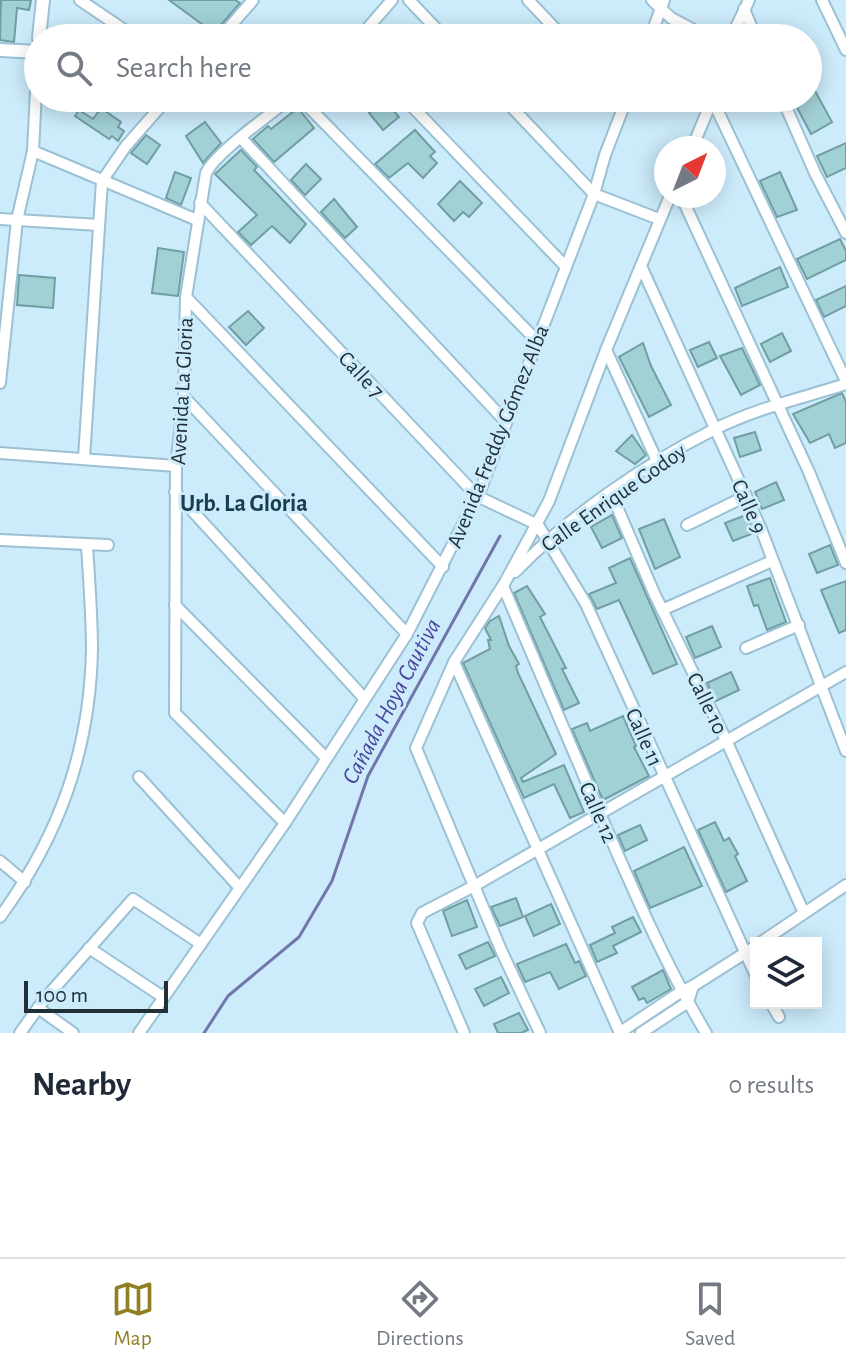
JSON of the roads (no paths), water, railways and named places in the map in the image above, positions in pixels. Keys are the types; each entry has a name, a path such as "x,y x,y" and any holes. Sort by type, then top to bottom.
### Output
{"street":[{"path":"40,24 43,0"},
{"path":"80,0 115,24"},
{"path":"232,24 253,0"},
{"path":"371,24 392,0"},
{"path":"409,0 432,24"},
{"path":"528,0 551,24"},
{"path":"652,0 689,24"},
{"path":"822,0 846,50"},
{"path":"656,24 663,5"},
{"path":"738,24 747,5"},
{"path":"0,50 24,51"},
{"path":"0,383 17,220 33,151 35,112"},
{"path":"84,458 102,181 126,146 156,112"},
{"name":"Avenida La Gloria","path":"273,112 210,165 197,220 186,297 184,397 176,466 175,713 285,823"},
{"path":"314,112 537,341"},
{"path":"417,112 566,267"},
{"path":"516,112 594,194 659,219"},
{"name":"Avenida Freddy Gómez Alba","path":"139,1033 285,823 407,634 443,567 477,496 506,422 594,194 621,112"},
{"path":"697,136 708,112"},
{"path":"719,112 846,383"},
{"path":"788,112 815,173 846,231"},
{"path":"241,138 506,422"},
{"path":"33,151 197,220"},
{"name":"Calle 7","path":"200,203 477,496 538,525"},
{"path":"503,586 538,525 574,441 606,350 664,208"},
{"path":"687,208 779,405 846,563"},
{"path":"0,219 99,225"},
{"name":"Calle 9","path":"641,266 746,496 846,751"},
{"path":"186,297 443,567"},
{"path":"606,350 657,461"},
{"name":"Calle Enrique Godoy","path":"474,886 418,755 418,740 454,662 503,586 547,539 657,461 715,428 846,383"},
{"path":"184,397 407,634"},
{"path":"0,453 176,466"},
{"path":"175,492 364,698"},
{"name":"Calle 10","path":"611,493 662,610 726,740 804,913"},
{"path":"687,525 746,496"},
{"name":"Calle 11","path":"538,525 586,604 750,965"},
{"path":"0,540 108,545"},
{"path":"0,917 25,882 58,820 85,725 92,649 87,545"},
{"path":"662,610 772,561"},
{"name":"Calle 12","path":"503,586 601,814 682,991 706,1033"},
{"path":"175,605 326,758"},
{"path":"746,648 799,625"},
{"path":"454,662 619,1033 750,950"},
{"path":"464,1033 417,923 422,913 846,672"},
{"path":"139,777 239,887"},
{"path":"0,861 25,882"},
{"path":"768,937 846,885"},
{"path":"474,886 540,1033"},
{"path":"20,1033 133,899 201,944"},
{"path":"89,948 163,997"},
{"path":"641,1033 688,1002 693,986"},
{"path":"38,1008 73,1033"},
{"path":"774,1009 779,1017"}],"waterway":[{"name":"Cañada Hoya Cautiva","path":"204,1033 228,996 299,937 332,881 368,776 500,536"}],"district":[{"name":"Urb. La Gloria","path":"244,503"}]}
